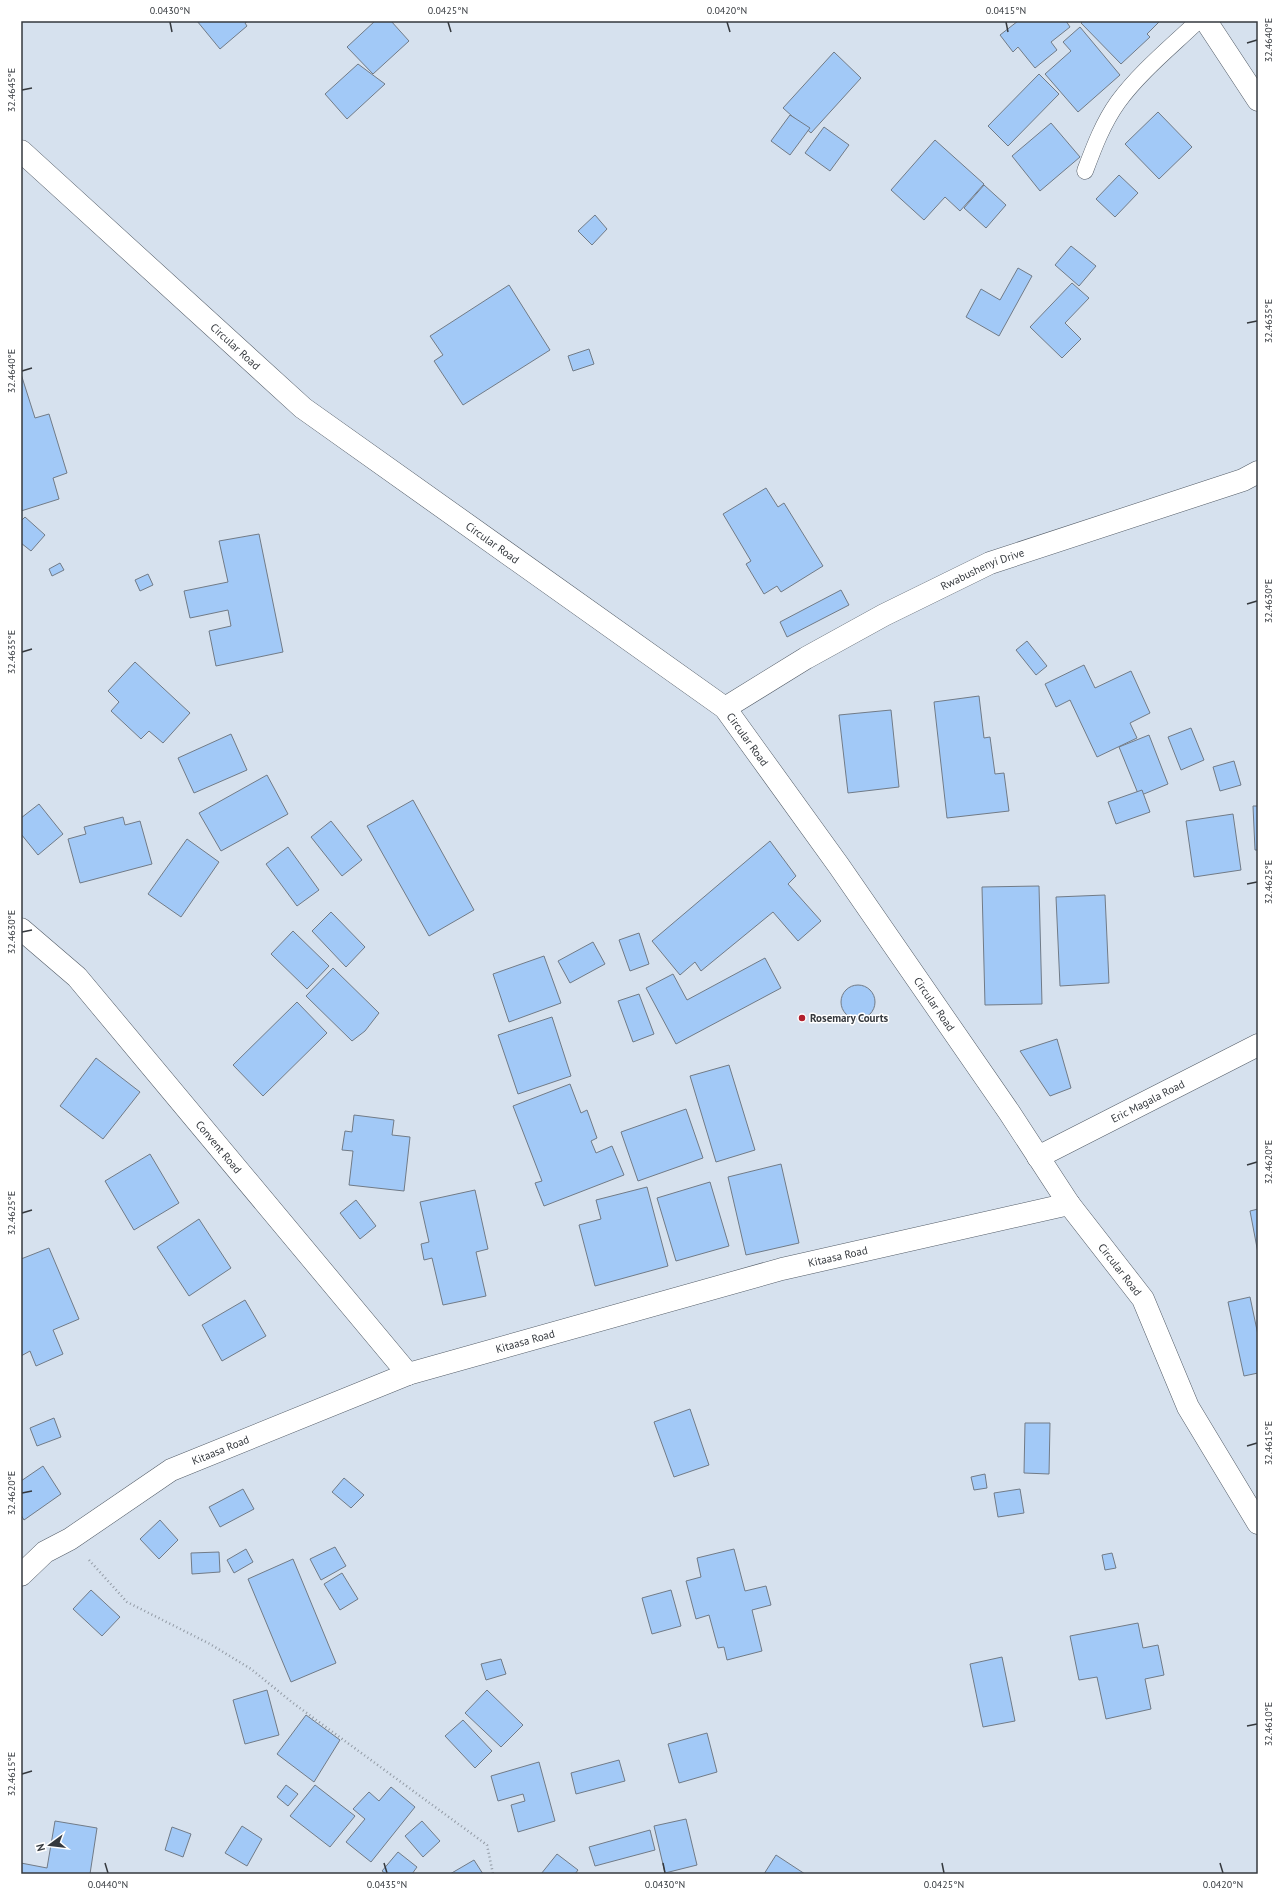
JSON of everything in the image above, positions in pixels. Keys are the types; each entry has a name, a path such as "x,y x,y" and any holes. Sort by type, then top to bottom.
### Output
{"street":[{"path":"1206,21 1258,100"},
{"name":"Circular Road","path":"21,151 303,408 725,708 839,866 1069,1204 1143,1300 1188,1407 1258,1524"},
{"name":"Rwabushenyi Drive","path":"725,708 806,658 884,615 990,563 1243,480 1258,472"},
{"name":"Convent Road","path":"21,929 78,977 408,1374"},
{"name":"Eric Magala Road","path":"1038,1157 1258,1044"},
{"name":"Kitaasa Road","path":"21,1575 46,1552 70,1539 171,1470 408,1374 782,1269 1069,1204"}],"lane":[{"path":"1085,171 1100,132 1118,102 1145,72 1198,21"}],"path":[{"path":"70,1539 127,1602 210,1644 251,1669 293,1704 487,1845 493,1874"}],"building":[{"path":"197,21 248,21 245,23 247,26 220,49"},
{"path":"375,21 391,21 409,41 373,74 347,47"},
{"path":"1018,21 1066,21 1070,27 1051,42 1057,50 1035,68 1018,47 1013,52 1000,35"},
{"path":"1083,21 1160,21 1147,34 1150,37 1121,64 1081,23"},
{"path":"1080,27 1120,75 1078,112 1045,74 1071,51 1063,42"},
{"path":"834,52 861,78 811,133 783,108"},
{"path":"358,64 385,84 347,119 325,94"},
{"path":"1039,74 1059,94 1008,146 988,126"},
{"path":"1158,112 1192,147 1159,179 1125,144"},
{"path":"790,115 810,128 790,155 771,141"},
{"path":"1051,123 1080,157 1040,191 1012,156"},
{"path":"824,127 849,145 830,171 805,153"},
{"path":"935,140 984,184 960,211 945,197 924,220 891,190"},
{"path":"1119,175 1138,193 1115,217 1096,199"},
{"path":"984,185 1006,205 986,228 964,208"},
{"path":"595,215 607,229 592,245 578,231"},
{"path":"1071,246 1096,266 1079,286 1055,265"},
{"path":"1018,268 1032,276 999,336 966,317 981,289 1000,300"},
{"path":"1072,283 1089,298 1065,323 1081,339 1062,358 1030,327"},
{"path":"509,285 550,350 463,405 434,361 443,355 430,336"},
{"path":"589,349 594,364 573,371 568,356"},
{"path":"21,374 35,418 49,414 67,473 53,478 59,499 21,511"},
{"path":"766,488 778,507 784,503 823,566 781,592 777,586 764,594 746,564 751,561 723,514"},
{"path":"25,517 45,535 31,551 21,543 21,521"},
{"path":"259,534 283,652 216,666 209,631 231,626 228,610 190,618 184,591 228,582 219,541"},
{"path":"60,563 64,570 52,576 49,569"},
{"path":"148,574 153,585 140,591 135,580"},
{"path":"841,590 849,605 787,637 780,622"},
{"path":"1027,641 1047,666 1036,675 1016,650"},
{"path":"135,662 190,713 163,743 149,731 141,739 111,711 119,702 108,691"},
{"path":"1084,665 1095,688 1131,671 1150,713 1130,723 1137,738 1097,757 1070,700 1056,707 1045,684"},
{"path":"979,696 984,738 990,737 995,774 1004,773 1009,811 947,818 934,702"},
{"path":"891,710 899,787 848,793 839,715"},
{"path":"1191,728 1204,760 1181,770 1168,737"},
{"path":"231,734 247,770 194,793 178,758"},
{"path":"1149,735 1168,784 1139,796 1119,747"},
{"path":"1234,761 1241,785 1220,791 1213,767"},
{"path":"267,775 288,814 221,851 199,813"},
{"path":"1142,790 1150,812 1116,824 1108,802"},
{"path":"413,800 474,910 429,936 367,826"},
{"path":"39,804 63,834 38,855 21,834 21,818"},
{"path":"1253,806 1258,806 1258,850 1255,850"},
{"path":"1233,814 1241,870 1194,877 1186,821"},
{"path":"123,817 125,825 140,821 152,864 80,883 68,839 86,834 84,827"},
{"path":"331,821 362,860 342,876 311,837"},
{"path":"187,839 219,862 181,917 148,894"},
{"path":"770,841 796,876 788,884 821,921 798,941 773,912 701,971 695,962 680,975 652,941"},
{"path":"288,847 319,890 297,906 266,864"},
{"path":"1039,886 1042,1004 985,1005 982,887"},
{"path":"1105,895 1109,983 1060,986 1056,897"},
{"path":"331,912 365,947 346,967 312,931"},
{"path":"293,931 329,966 307,989 271,954"},
{"path":"639,933 649,964 630,971 619,940"},
{"path":"593,942 605,964 570,983 558,961"},
{"path":"544,956 561,1003 509,1022 493,974"},
{"path":"765,958 781,988 676,1044 646,988 673,974 687,1000"},
{"path":"333,968 379,1013 365,1031 352,1041 306,996"},
{"path":"858,985 870,990 875,1002 870,1014 858,1019 846,1014 841,1002 846,990"},
{"path":"639,994 654,1034 633,1042 618,1001"},
{"path":"297,1002 327,1033 263,1096 233,1065"},
{"path":"552,1017 571,1076 518,1094 498,1035"},
{"path":"1057,1039 1071,1088 1050,1096 1020,1051"},
{"path":"96,1058 140,1092 103,1139 60,1106"},
{"path":"729,1065 755,1150 716,1162 690,1076"},
{"path":"570,1084 581,1113 587,1110 597,1138 591,1141 596,1153 612,1146 624,1175 544,1206 535,1183 542,1181 513,1106"},
{"path":"686,1109 703,1158 638,1181 621,1132"},
{"path":"354,1115 394,1120 392,1135 410,1137 404,1191 349,1185 353,1151 342,1150 345,1131 352,1132"},
{"path":"150,1154 179,1203 134,1230 105,1181"},
{"path":"781,1164 799,1243 746,1255 728,1177"},
{"path":"710,1182 729,1246 676,1261 657,1198"},
{"path":"647,1187 668,1266 595,1286 579,1225 601,1219 596,1200"},
{"path":"475,1190 488,1249 476,1252 486,1296 443,1305 432,1258 424,1260 421,1244 429,1242 420,1202"},
{"path":"356,1200 376,1226 360,1239 340,1213"},
{"path":"1258,1209 1258,1253 1250,1211"},
{"path":"199,1219 231,1268 189,1296 157,1247"},
{"path":"49,1248 79,1319 53,1330 63,1354 36,1366 30,1351 21,1356 21,1259"},
{"path":"1250,1297 1258,1335 1258,1373 1244,1376 1228,1302"},
{"path":"245,1300 266,1336 222,1361 202,1325"},
{"path":"690,1409 709,1465 674,1477 654,1422"},
{"path":"54,1418 61,1437 37,1446 30,1428"},
{"path":"1025,1423 1050,1423 1049,1474 1024,1473"},
{"path":"43,1466 61,1494 24,1520 21,1515 21,1481"},
{"path":"985,1474 987,1488 974,1490 971,1477"},
{"path":"344,1478 364,1495 351,1508 332,1492"},
{"path":"243,1489 254,1509 220,1527 209,1507"},
{"path":"1020,1489 1024,1513 998,1517 994,1493"},
{"path":"160,1520 178,1540 159,1559 140,1539"},
{"path":"335,1547 346,1566 321,1580 310,1559"},
{"path":"246,1549 253,1562 234,1573 227,1560"},
{"path":"734,1549 745,1591 766,1586 771,1605 752,1610 762,1651 727,1660 724,1647 718,1648 709,1615 696,1619 686,1581 701,1577 697,1558"},
{"path":"219,1552 220,1572 192,1574 191,1553"},
{"path":"1112,1553 1116,1568 1105,1570 1102,1555"},
{"path":"293,1559 336,1663 291,1682 248,1579"},
{"path":"342,1573 358,1599 340,1610 324,1584"},
{"path":"91,1590 120,1617 102,1636 73,1609"},
{"path":"671,1590 681,1626 652,1634 642,1598"},
{"path":"1138,1623 1143,1648 1158,1645 1164,1675 1145,1679 1151,1709 1106,1719 1097,1677 1079,1680 1070,1636"},
{"path":"1002,1657 1015,1721 983,1727 970,1664"},
{"path":"501,1659 506,1674 486,1680 481,1664"},
{"path":"267,1690 279,1735 245,1744 233,1700"},
{"path":"487,1690 523,1725 501,1747 465,1713"},
{"path":"306,1715 340,1740 314,1782 277,1754"},
{"path":"463,1720 492,1751 475,1768 445,1736"},
{"path":"707,1733 717,1772 679,1783 668,1744"},
{"path":"619,1760 625,1781 576,1794 571,1773"},
{"path":"539,1762 555,1821 518,1832 511,1805 525,1801 523,1794 498,1801 491,1776"},
{"path":"286,1785 298,1794 288,1806 277,1797"},
{"path":"315,1785 355,1816 330,1847 290,1816"},
{"path":"391,1787 415,1807 371,1862 346,1842 365,1819 353,1809 369,1792 379,1801"},
{"path":"686,1819 697,1865 665,1873 654,1826"},
{"path":"55,1821 97,1828 90,1874 21,1874 21,1863 47,1868"},
{"path":"422,1821 440,1841 423,1857 405,1836"},
{"path":"242,1826 262,1839 247,1866 225,1853"},
{"path":"172,1827 191,1834 183,1857 165,1850"},
{"path":"650,1830 655,1850 595,1866 589,1847"},
{"path":"398,1852 417,1867 412,1874 386,1874 382,1871"},
{"path":"557,1854 578,1870 575,1874 541,1874"},
{"path":"776,1855 805,1874 764,1874"},
{"path":"474,1860 483,1874 450,1874"}],"place":[{"name":"Rosemary Courts","path":"802,1018"}]}
